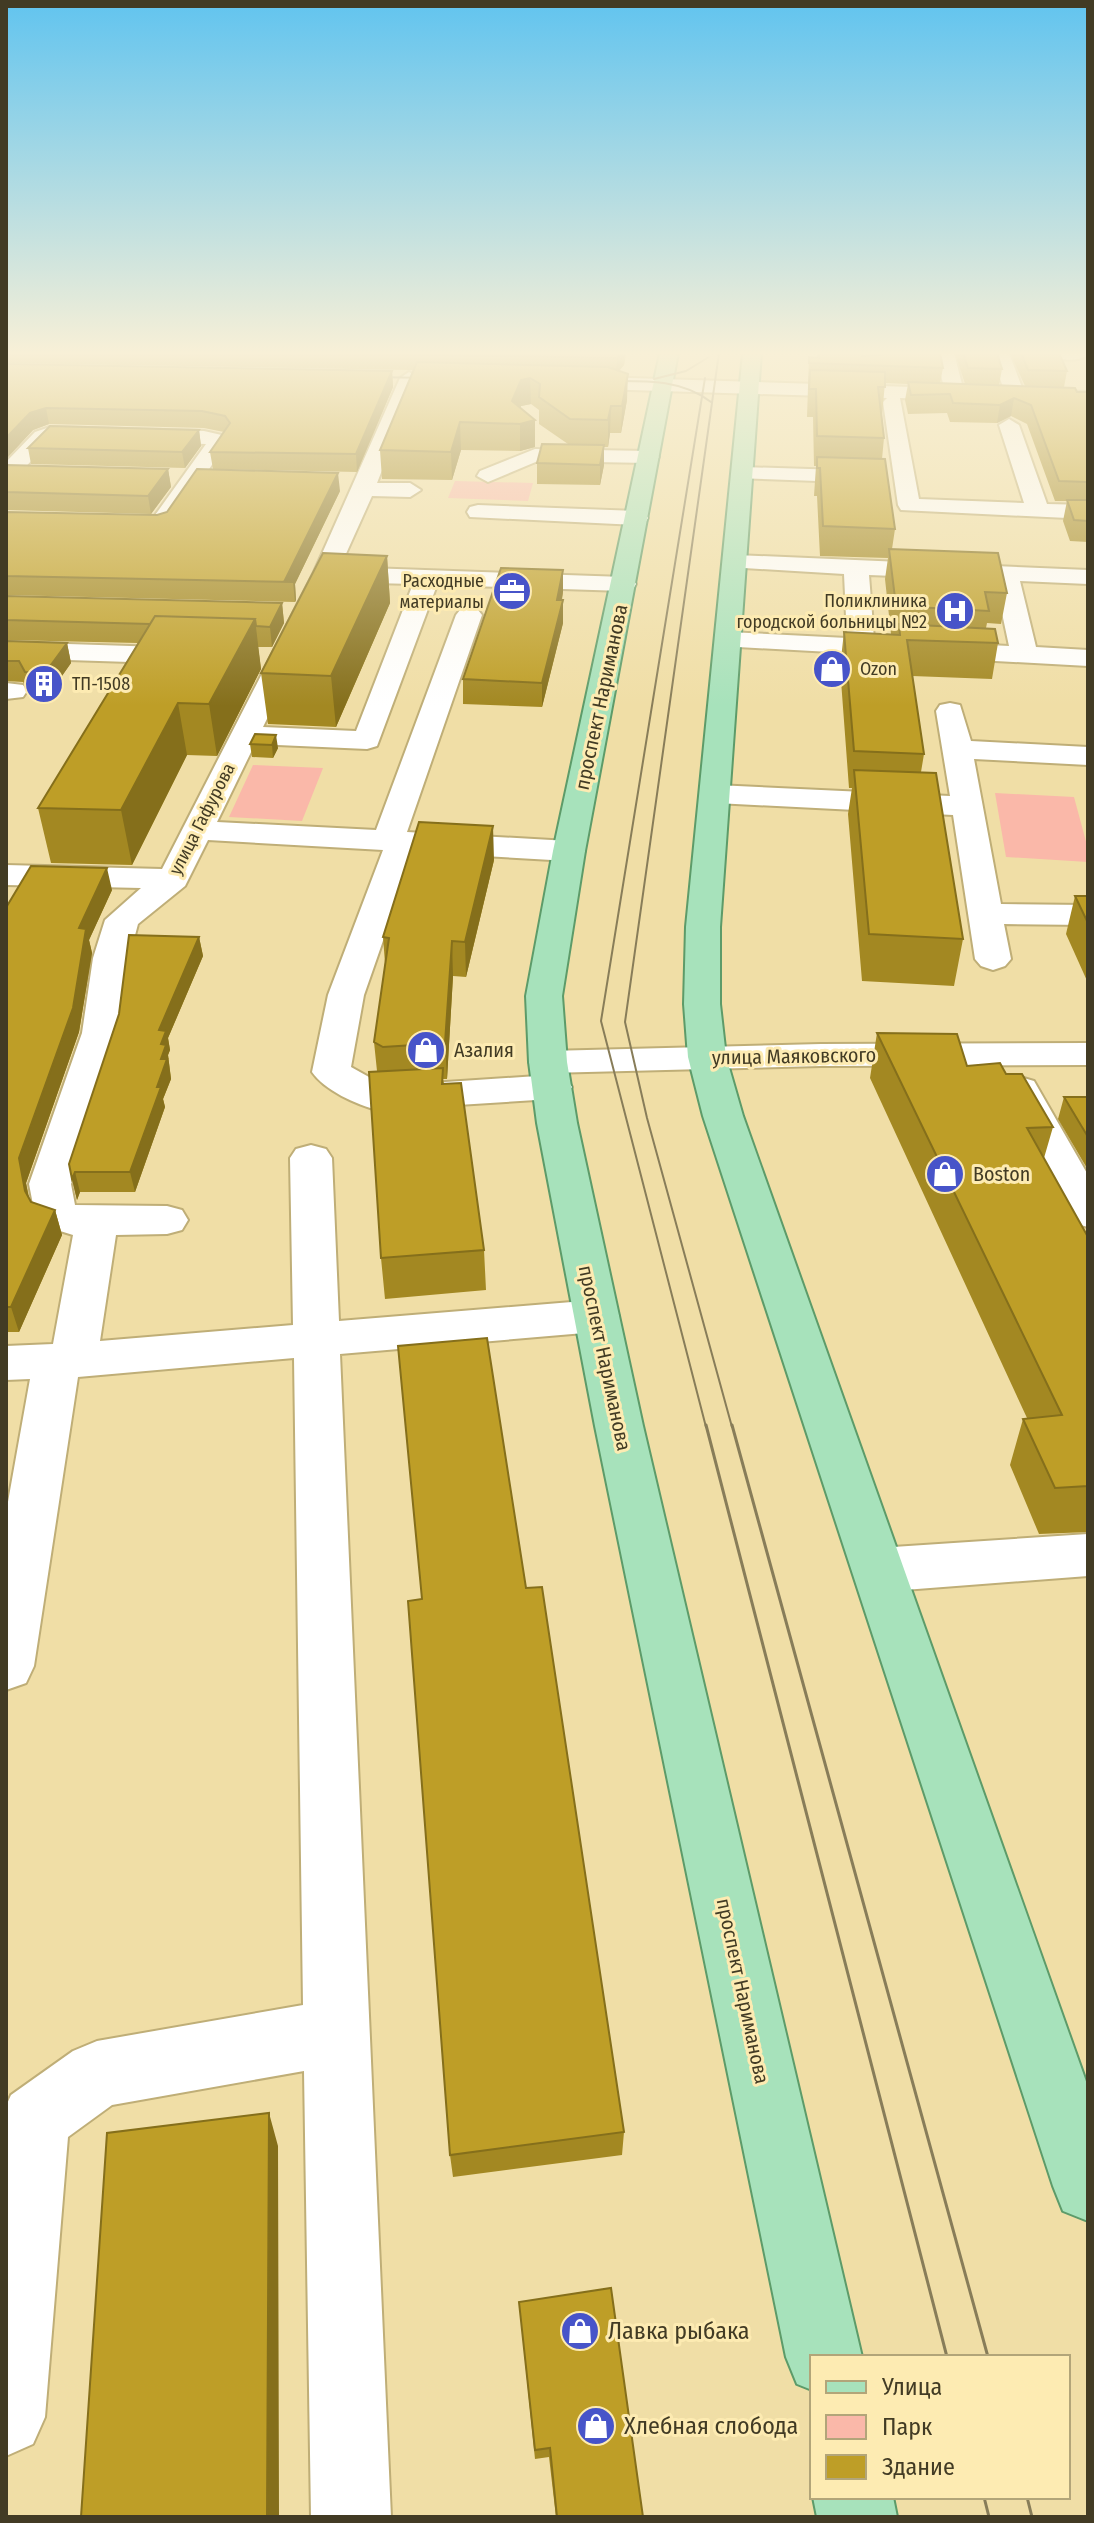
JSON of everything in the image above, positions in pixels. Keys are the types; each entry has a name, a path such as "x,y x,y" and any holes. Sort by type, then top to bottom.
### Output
{"main road":[{"name":"проспект Нариманова","path":"646,471 569,851 544,996 550,1074 596,1316 824,2355"},
{"path":"743,473 703,927 702,1004 707,1057 723,1116 1088,2186"}],"street":[{"path":"144,524 159,524 198,471"},
{"name":"улица Гафурова","path":"122,920 173,879 244,735 267,658 294,613 325,574 367,471"},
{"path":"488,476 498,471"},
{"path":"903,471 909,505 1088,512"},
{"path":"1028,471 1038,510"},
{"path":"6,473 38,474"},
{"path":"743,473 904,478"},
{"path":"162,477 225,479"},
{"path":"361,484 410,490"},
{"path":"478,512 637,518"},
{"path":"912,547 1088,554"},
{"path":"736,562 1088,577"},
{"path":"856,567 861,646"},
{"path":"1006,573 1024,655"},
{"path":"325,574 624,584"},
{"path":"244,735 367,740 428,577"},
{"path":"395,841 469,615"},
{"path":"729,640 1088,658"},
{"path":"6,650 145,666 219,656"},
{"path":"950,711 993,959"},
{"path":"958,749 1088,756"},
{"path":"716,794 967,806"},
{"path":"197,830 569,851"},
{"name":"улица Маяковского","path":"395,841 346,995 331,1072 378,1098 550,1074 707,1057 1088,1054"},
{"path":"11,875 173,879"},
{"path":"11,875 94,900 122,920 111,958 101,1033 50,1184 56,1215 85,1221 167,1220"},
{"path":"985,914 1088,915"},
{"path":"1004,1055 1027,1106 1088,1213"},
{"path":"311,1158 351,2517"},
{"path":"6,1666 66,1361 95,1232 85,1221"},
{"path":"6,1363 66,1361 596,1316"},
{"path":"878,1570 1088,1555"},
{"path":"6,2417 35,2119 97,2075 337,2033"}],"green space":[{"path":"455,481 533,483 528,501 448,498"},
{"path":"253,765 323,768 302,821 229,817"},
{"path":"995,793 1074,797 1088,849 1088,862 1006,857"}],"building":[{"path":"6,471 167,471 148,496 6,492"},
{"path":"196,471 338,473 285,580 293,582 6,576 6,512 157,515 167,512"},
{"path":"820,471 887,471 895,529 823,526"},
{"path":"1055,471 1088,471 1088,482 1059,481"},
{"path":"1067,500 1088,500 1088,521 1074,520"},
{"path":"889,549 998,553 1007,593 985,592 989,611 896,606"},
{"path":"323,553 387,556 331,676 261,673"},
{"path":"501,568 563,570 557,600 563,600 542,683 463,679"},
{"path":"6,596 282,603 270,627 256,626 255,619 155,616 150,624 6,620"},
{"path":"155,616 255,619 209,704 178,703 121,810 38,808"},
{"path":"899,624 995,629 998,643 907,640 924,754 854,751 844,632 900,635"},
{"path":"6,641 67,643 45,673 25,672 19,661 6,661"},
{"path":"255,734 276,735 272,745 250,744"},
{"path":"854,770 936,773 963,939 869,934"},
{"path":"419,822 493,826 465,942 452,941 445,1043 383,1047 374,1042 389,938 383,937"},
{"path":"31,866 107,868 79,928 86,929 73,1008 19,1158 25,1191 31,1202 55,1210 11,1307 6,1307 6,906"},
{"path":"1075,896 1088,896 1088,923"},
{"path":"129,935 199,937 159,1030 166,1031 161,1044 166,1045 161,1059 167,1059 157,1087 161,1087 130,1172 75,1172 72,1179 69,1164 119,1014"},
{"path":"877,1033 957,1034 967,1066 1000,1063 1006,1074 1022,1074 1053,1127 1027,1128 1088,1237 1088,1486 1055,1488 1023,1419 1062,1415"},
{"path":"443,1068 442,1084 461,1083 484,1250 381,1258 369,1072"},
{"path":"1064,1097 1088,1097 1088,1137"},
{"path":"487,1338 526,1588 542,1587 624,2132 450,2155 408,1601 422,1599 398,1346"},
{"path":"269,2113 267,2517 81,2517 107,2133"},
{"path":"611,2288 643,2517 557,2517 550,2448 535,2450 519,2302"}],"tram line":[{"path":"690,471 601,1021 706,1427"},
{"path":"702,471 625,1022 647,1118 732,1427"},
{"path":"706,1425 946,2355"},
{"path":"732,1425 987,2355"},
{"path":"984,2499 989,2517"},
{"path":"1028,2499 1032,2517"}],"place":[{"name":"Расходные материалы","path":"512,591"},
{"name":"Поликлиника городской больницы №2","path":"955,611"},
{"name":"Ozon","path":"832,669"},
{"name":"ТП-1508","path":"44,684"},
{"name":"Азалия","path":"426,1050"},
{"name":"Boston","path":"945,1174"},
{"name":"Лавка рыбака","path":"580,2331"},
{"name":"Хлебная слобода","path":"596,2426"}]}
